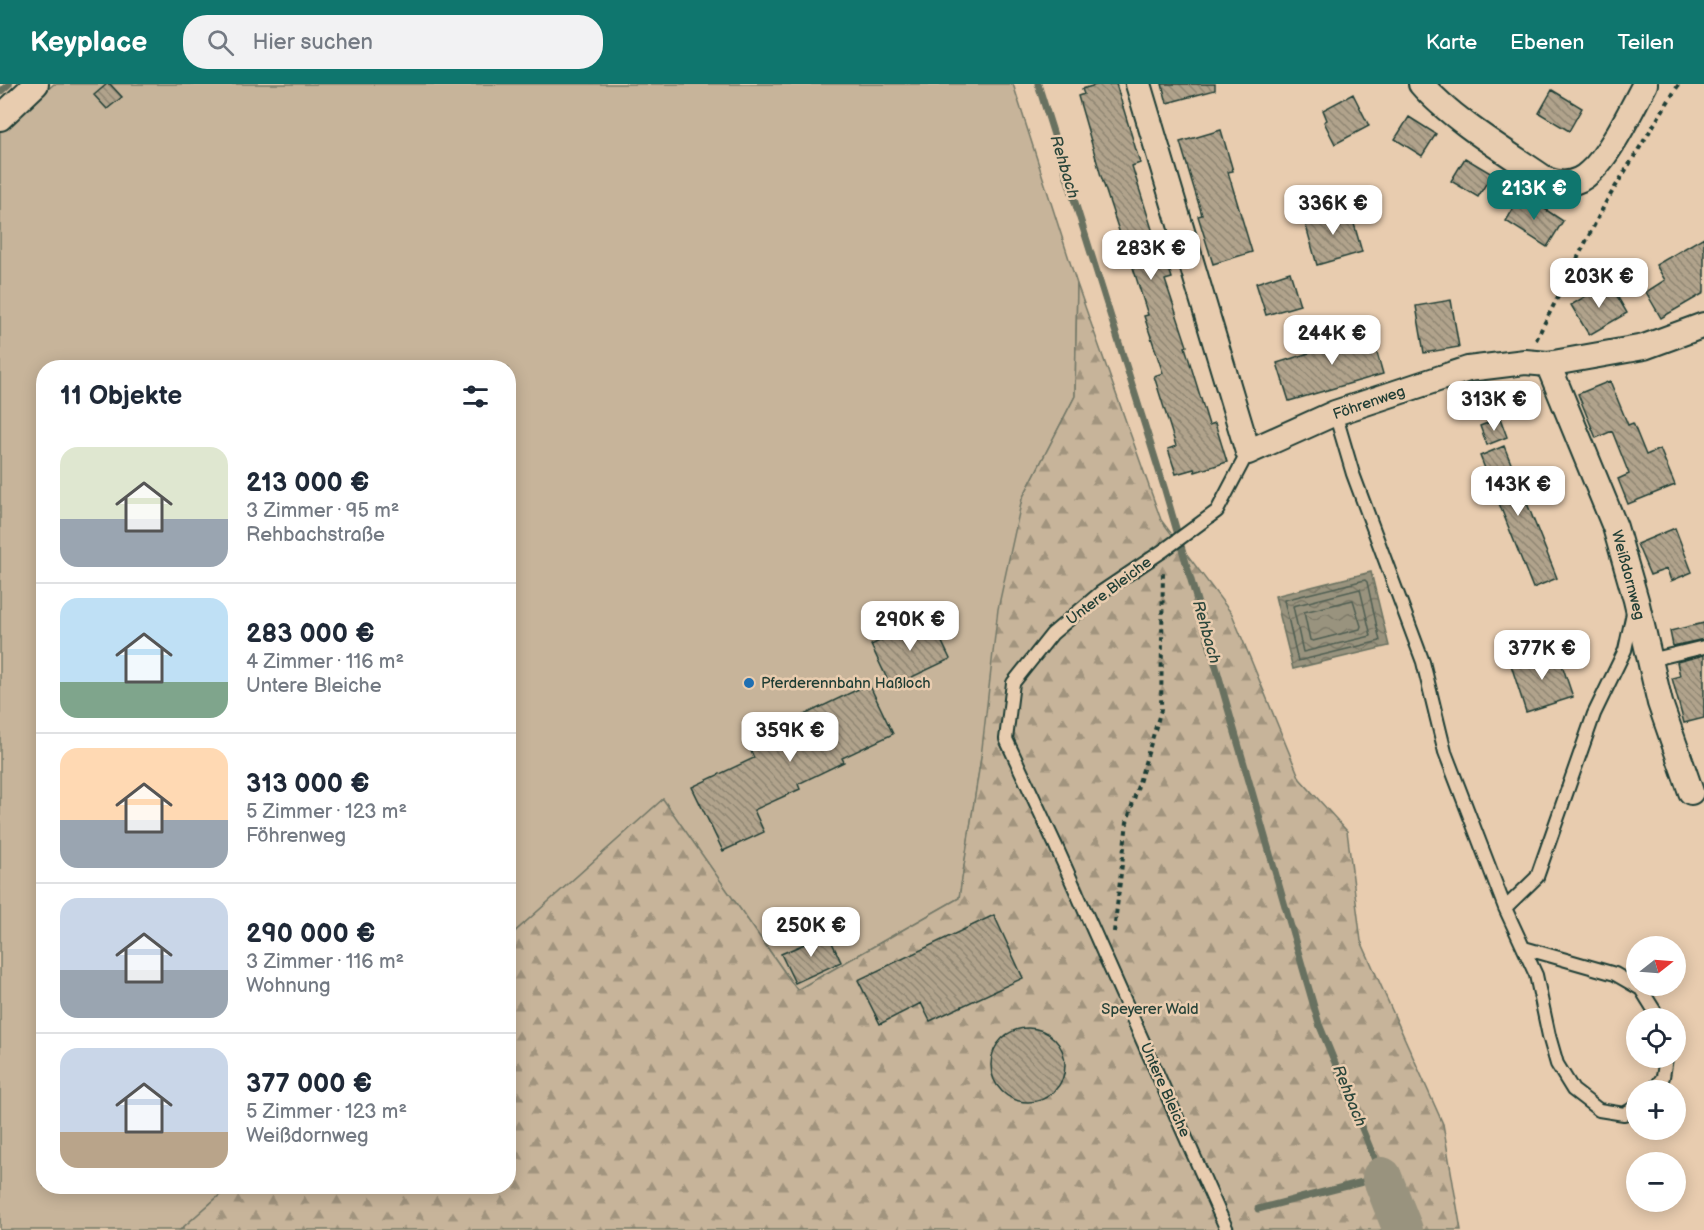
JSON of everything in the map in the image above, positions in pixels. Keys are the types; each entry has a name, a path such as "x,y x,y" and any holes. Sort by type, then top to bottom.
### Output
{"street":[{"path":"0,118 36,84"},
{"path":"1138,84 1248,452"},
{"path":"1421,84 1462,120 1547,180 1557,184 1577,181 1590,172 1601,159 1645,84"},
{"name":"Föhrenweg","path":"1248,452 1335,413 1468,369 1536,363 1644,347 1704,325"},
{"name":"Weißdornweg","path":"1536,363 1615,527 1636,600 1660,703 1691,792"}],"lane":[{"path":"1335,413 1353,474 1423,662 1446,752 1505,908 1536,975 1557,1064 1573,1090 1599,1110 1626,1113"},
{"name":"Untere Bleiche","path":"1227,1230 1110,965 1006,739 1013,682 1052,634 1100,593 1217,512 1248,452"},
{"path":"1505,908 1537,877 1594,714 1625,651 1636,600"},
{"path":"1650,660 1704,647"},
{"path":"1524,948 1615,974 1641,990 1653,1008"}],"path":[{"path":"1536,363 1606,202 1679,84"},
{"path":"1110,965 1127,822 1161,710 1164,550"}],"green space":[{"name":"Pferderennbahn Haßloch","path":"54,84 1013,84 1077,284 1075,396 1022,499 959,898 797,990 663,799 516,931 516,360 36,360 36,1194 221,1194 180,1230 0,1230 0,132"},
{"name":"Speyerer Wald","path":"1077,284 1161,520 1232,614 1300,779 1347,831 1361,941 1443,1124 1461,1230 180,1230 221,1194 516,1194 516,931 663,799 797,990 959,898 981,757 998,609 1022,499 1075,396"}],"water":[{"path":"1371,572 1389,646 1293,669 1275,596"}],"building":[{"path":"110,84 122,97 107,109 94,95"},
{"path":"1099,84 1116,84 1140,163 1132,166 1156,242 1160,240 1172,278 1165,280 1187,346 1185,347 1209,425 1215,423 1227,462 1195,472 1194,469 1176,474 1168,449 1176,446 1154,376 1163,373 1144,316 1148,315 1101,176 1078,96 1084,94 1082,89"},
{"path":"1162,84 1215,84 1215,90 1167,103"},
{"path":"1552,90 1582,108 1569,131 1539,113"},
{"path":"1353,94 1369,126 1335,144 1324,122 1327,120 1323,110"},
{"path":"1409,117 1436,134 1422,156 1395,139"},
{"path":"1221,130 1233,171 1228,172 1252,252 1213,264 1198,216 1202,215 1180,142"},
{"path":"1465,158 1492,174 1478,197 1451,181"},
{"path":"1522,194 1563,221 1547,247 1506,221"},
{"path":"1349,206 1362,252 1317,265 1304,219"},
{"path":"1704,237 1704,293 1661,318 1646,292 1665,280 1656,265"},
{"path":"1290,272 1300,305 1266,315 1256,283"},
{"path":"1609,282 1627,313 1589,335 1571,305"},
{"path":"1451,300 1459,347 1424,353 1416,306"},
{"path":"1370,328 1383,374 1289,401 1277,363 1328,347 1326,341"},
{"path":"1610,381 1628,425 1633,423 1646,455 1660,449 1675,485 1628,504 1618,479 1629,474 1612,431 1596,438 1578,394"},
{"path":"1500,418 1507,437 1487,445 1480,426"},
{"path":"1504,446 1557,578 1533,588 1480,456"},
{"path":"1675,528 1692,572 1671,581 1667,569 1650,575 1637,544"},
{"path":"930,617 950,659 891,687 871,645"},
{"path":"1704,623 1704,639 1673,646 1670,631"},
{"path":"1557,650 1573,697 1526,712 1511,665"},
{"path":"1704,655 1704,718 1684,723 1672,678 1680,676 1677,662"},
{"path":"869,684 893,734 842,758 844,762 798,784 800,789 754,810 764,832 723,851 692,787 754,758 750,749 795,728 791,721"},
{"path":"994,915 1023,978 930,1021 921,1003 880,1024 858,980"},
{"path":"828,934 841,962 795,983 781,954"},
{"path":"1028,1028 1049,1034 1059,1044 1065,1065 1059,1086 1049,1096 1028,1102 1007,1096 997,1086 991,1065 997,1044 1007,1034"}],"waterway":[{"path":"0,92 9,84"},
{"name":"Rehbach","path":"1038,84 1165,490 1319,1024 1382,1177 1258,1209"},
{"name":"Rehbach","path":"1382,1177 1403,1230"}],"place":[{"name":"Pferderennbahn Haßloch","path":"749,683"}]}
